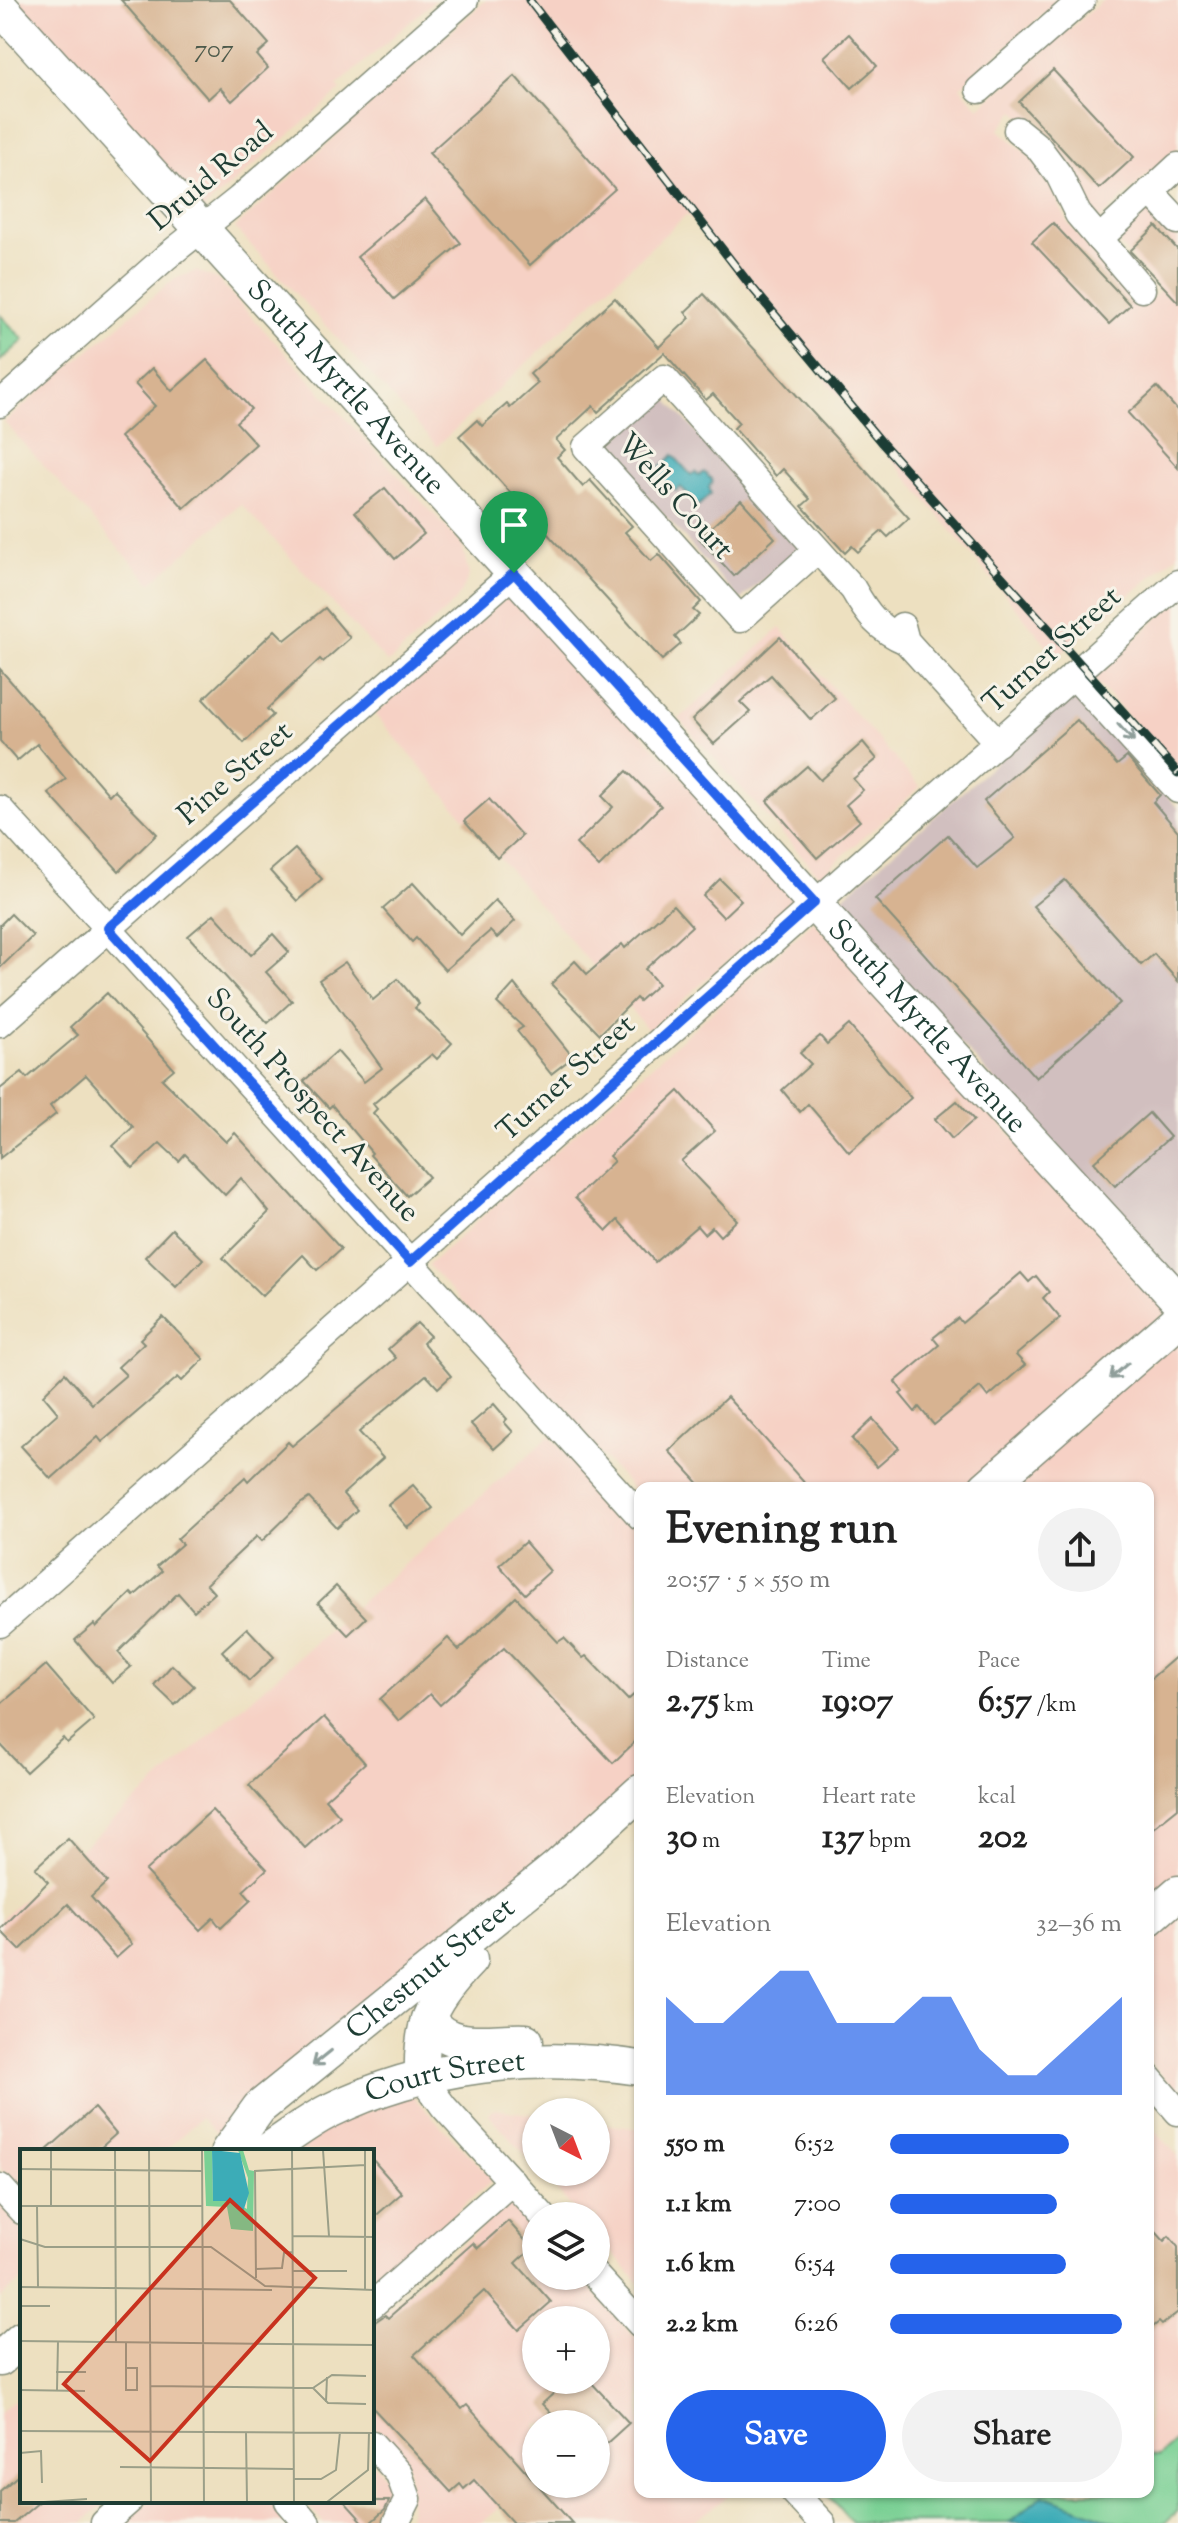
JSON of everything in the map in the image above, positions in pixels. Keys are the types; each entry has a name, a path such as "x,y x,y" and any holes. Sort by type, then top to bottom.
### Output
{"main road":[{"name":"South Myrtle Avenue","path":"0,7 1178,1300"},
{"path":"993,1482 1178,1320"},
{"name":"Chestnut Street","path":"229,2149 259,2108 556,1868 634,1797"},
{"path":"422,2077 421,2055 428,2019 440,1991 556,1868"},
{"path":"1154,1914 1178,1893"},
{"path":"428,2019 437,2032 457,2042 563,2044 603,2062"},
{"name":"Court Street","path":"270,2149 327,2112 370,2093 422,2077 499,2064 603,2062 634,2067"},
{"path":"0,2359 20,2341"}],"street":[{"name":"Druid Road","path":"0,404 465,0"},
{"path":"979,90 1082,0"},
{"path":"1017,130 1038,147 1059,175 1078,214 1142,289"},
{"path":"1099,239 1178,166"},
{"path":"1150,191 1178,221"},
{"name":"Wells Court","path":"817,550 740,619 586,447 664,378 853,589 864,609 887,633 906,641 998,743"},
{"name":"Pine Street","path":"0,1024 514,573"},
{"name":"Turner Street","path":"0,1624 1178,583"},
{"path":"1073,675 1178,790"},
{"name":"South Prospect Avenue","path":"0,809 634,1509"},
{"path":"422,2077 444,2107 531,2202"},
{"path":"1154,2084 1178,2112"},
{"path":"374,2303 512,2181"},
{"path":"0,2187 20,2209"},
{"path":"609,2290 634,2317"},
{"path":"374,2446 399,2474 408,2499 396,2523"},
{"path":"799,2498 822,2523"},
{"path":"104,2523 127,2503"},
{"path":"290,2503 307,2523"}],"shaded area":[{"path":"11,0 435,0 337,86 341,90 201,211"},
{"path":"486,0 1060,0 960,87 979,108 1103,0 1178,0 1178,147 1099,220 1088,208 1046,138 1015,111 999,130 1029,156 1048,181 1068,223 1141,307 1160,291 1117,241 1150,210 1178,239 1178,554 1057,657 687,214 437,446 235,228"},
{"path":"196,271 217,279 462,545 469,575 455,602 388,663 241,504 151,583 4,422 174,279"},
{"path":"664,396 799,548 740,600 605,449"},
{"path":"512,593 795,900 649,1031 375,714"},
{"path":"1178,601 1178,771 1092,677"},
{"path":"780,628 920,787 820,876 679,719"},
{"path":"1074,694 1178,808 1178,1281 834,905"},
{"path":"814,921 1170,1309 972,1482 634,1482 634,1490 428,1265"},
{"path":"1178,1338 1178,1874 1154,1895 1154,1482 1014,1482"},
{"path":"550,1436 634,1527 634,1779 546,1858 242,2107 218,2134 201,2118 166,2149 20,2149 20,2190 0,2168 0,1920"},
{"path":"1178,1911 1178,2093 1154,2066 1154,1933"},
{"path":"411,2095 493,2179 374,2285 374,2149 293,2149 334,2124"},
{"path":"495,2109 522,2113 522,2151 488,2113"},
{"path":"610,2125 634,2128 634,2277 610,2250 610,2202 567,2202 553,2186 610,2186"},
{"path":"1154,2129 1178,2156 1178,2439 1159,2456 1154,2456"},
{"path":"512,2200 522,2211 522,2290 592,2290 606,2306 522,2306 522,2394 610,2394 610,2310 634,2336 634,2498 725,2498 690,2523 563,2523 544,2498 610,2498 610,2410 522,2410 522,2487 482,2523 410,2523 408,2465 374,2427 374,2322"},
{"path":"0,2205 20,2228 20,2281 0,2299"},
{"path":"20,2395 20,2503 106,2503 83,2523 0,2523 0,2413"},
{"path":"374,2464 388,2480 394,2497 383,2519 378,2523 324,2523 306,2503 374,2503"},
{"path":"148,2503 273,2503 291,2523 125,2523"}],"green space":[{"path":"0,315 24,340 0,361"},
{"path":"1178,2439 1178,2511 1164,2523 1119,2523 1051,2498 1154,2498 1154,2456 1159,2456"},
{"path":"830,2498 1039,2498 1009,2523 852,2523"}],"water":[{"path":"673,455 691,475 695,472 699,476 704,472 713,481 709,487 711,494 698,506 681,487 676,491 672,487 668,491 658,480 662,476 659,469"},
{"path":"1039,2498 1051,2498 1119,2523 1009,2523"}],"building":[{"path":"121,0 230,0 269,44 257,55 268,68 232,101 220,88 208,99"},
{"path":"849,34 877,66 852,88 824,57"},
{"path":"1053,70 1134,157 1099,189 1019,102"},
{"path":"515,76 615,189 530,265 429,153"},
{"path":"425,199 461,243 394,299 357,257"},
{"path":"1053,223 1130,305 1109,324 1032,242"},
{"path":"1156,226 1178,250 1178,302 1130,251"},
{"path":"704,294 909,518 888,537 882,531 858,552 852,546 845,553 802,506 810,499 783,469 776,476 734,428 739,423 713,394 706,400 664,353 598,412 593,406 556,440 565,450 557,457 583,487 590,480 632,526 625,532 651,561 659,554 701,602 693,610 699,615 675,637 681,644 662,660 459,436 477,420 482,426 507,404 510,408 538,383 530,374 615,298 659,347 690,318 685,312"},
{"path":"207,360 251,409 236,422 256,444 184,508 120,437 155,406 135,384 152,368 172,391"},
{"path":"1157,387 1178,411 1178,468 1128,413"},
{"path":"385,488 424,534 395,559 355,512"},
{"path":"741,500 775,538 734,576 699,538"},
{"path":"325,608 350,638 323,662 320,659 267,709 273,715 244,743 203,699 275,630 285,640"},
{"path":"780,637 835,698 811,720 771,675 740,702 750,712 714,744 692,720"},
{"path":"0,669 109,795 114,790 157,834 119,871 48,793 66,779 37,744 17,761 0,741"},
{"path":"1077,720 1117,765 1127,757 1160,795 1153,802 1178,831 1178,981 1154,954 1141,965 1065,880 1033,906 1120,1003 1036,1078 875,899 948,835 977,868 1015,838 984,801"},
{"path":"863,742 877,759 853,779 863,790 846,805 860,821 817,858 767,801 807,766 820,780"},
{"path":"627,771 661,806 599,867 576,844 613,807 602,796"},
{"path":"489,799 522,836 497,858 464,821"},
{"path":"295,849 322,879 297,901 270,871"},
{"path":"720,879 741,900 723,917 703,896"},
{"path":"413,883 460,935 495,900 515,921 497,938 490,931 445,970 416,938 412,942 383,909"},
{"path":"673,905 692,926 645,969 658,984 639,1001 636,998 600,1034 551,984 575,961 587,974 622,944 625,948"},
{"path":"11,914 33,936 0,968 0,925"},
{"path":"214,914 251,955 273,934 289,952 266,972 292,1001 268,1023 188,936"},
{"path":"345,962 373,1000 398,979 419,1004 415,1008 452,1043 437,1059 432,1054 373,1104 377,1109 373,1113 429,1177 407,1196 370,1155 372,1153 332,1105 329,1108 304,1081 337,1051 364,1082 382,1068 319,980"},
{"path":"514,984 573,1057 551,1074 517,1031 523,1027 497,1003"},
{"path":"107,993 174,1069 162,1079 226,1142 235,1133 341,1249 317,1270 303,1255 262,1296 223,1258 269,1212 241,1178 225,1195 185,1154 179,1161 160,1143 133,1168 113,1146 133,1127 86,1075 50,1106 56,1114 0,1158 0,1089 22,1072 27,1078 78,1035 70,1027"},
{"path":"849,1025 911,1098 849,1152 808,1104 800,1112 782,1090 811,1064 800,1053 820,1036 827,1044"},
{"path":"679,1091 715,1131 681,1161 737,1220 720,1236 712,1227 704,1234 697,1226 655,1262 618,1220 607,1231 575,1198 614,1161 609,1156"},
{"path":"957,1101 974,1120 952,1139 935,1119"},
{"path":"1149,1113 1170,1137 1115,1186 1094,1162"},
{"path":"172,1229 203,1259 176,1287 145,1257"},
{"path":"1021,1273 1029,1282 1036,1276 1049,1292 1043,1298 1060,1318 1016,1355 1025,1365 988,1397 980,1387 934,1425 919,1407 915,1412 900,1394 903,1392 895,1382 939,1345 933,1338 958,1318 962,1323"},
{"path":"163,1317 204,1359 182,1381 178,1377 102,1442 98,1437 51,1479 21,1446 58,1413 43,1395 65,1373 92,1404 126,1375 118,1367 144,1343 140,1339"},
{"path":"417,1323 430,1336 423,1343 451,1376 438,1388 426,1375 359,1432 383,1458 343,1494 357,1510 337,1528 309,1498 300,1504 262,1541 257,1536 206,1584 214,1593 194,1611 178,1593 118,1652 131,1667 112,1683 75,1640 94,1624 96,1627 131,1593 134,1596 162,1571 157,1566 182,1544 177,1539 245,1477 248,1481 288,1442 292,1446 396,1358 388,1349"},
{"path":"727,1397 804,1482 697,1482 669,1451"},
{"path":"494,1404 513,1432 494,1449 471,1424"},
{"path":"873,1419 899,1448 877,1467 852,1439"},
{"path":"413,1485 433,1508 408,1528 388,1505"},
{"path":"525,1542 550,1571 525,1594 499,1565"},
{"path":"336,1586 366,1618 348,1635 318,1603"},
{"path":"516,1597 558,1642 564,1638 583,1658 586,1656 628,1700 634,1694 634,1743 613,1763 504,1648 440,1705 430,1694 399,1721 380,1699 448,1638 459,1650"},
{"path":"247,1628 274,1657 249,1681 222,1651"},
{"path":"1178,1655 1178,1808 1154,1827 1154,1676"},
{"path":"46,1665 94,1720 67,1743 63,1738 26,1772 0,1744 0,1705"},
{"path":"172,1665 194,1686 175,1705 154,1685"},
{"path":"324,1717 365,1763 325,1799 340,1816 305,1848 249,1785"},
{"path":"212,1810 267,1869 243,1891 251,1900 221,1928 213,1918 200,1930 145,1871"},
{"path":"68,1838 107,1882 91,1897 132,1944 116,1958 68,1904 20,1950 0,1930 48,1882 35,1868"},
{"path":"94,2108 116,2134 99,2149 48,2149"},
{"path":"374,2161 402,2193 374,2217"},
{"path":"508,2221 522,2237 522,2257 516,2263 522,2270 522,2290 540,2290 551,2302 546,2306 522,2306 522,2327 519,2330 484,2291 414,2355 462,2409 467,2405 522,2467 522,2498 550,2498 572,2523 513,2523 474,2480 464,2489 460,2484 451,2492 374,2409 374,2323 385,2315 388,2318 473,2243 478,2248"},
{"path":"1154,2230 1164,2241 1169,2236 1178,2247 1178,2312 1162,2325 1159,2322 1154,2326"},
{"path":"553,2394 602,2394 629,2423 610,2440 610,2410 548,2410 542,2404"},
{"path":"20,2474 20,2503 38,2503 14,2523 0,2523 0,2491"},
{"path":"389,2501 385,2510 370,2523 364,2523 346,2503"}],"railway":[{"path":"529,0 750,285 882,443 1178,773"}],"route":[{"path":"514,573 814,902 410,1262 108,928 514,573"}]}
